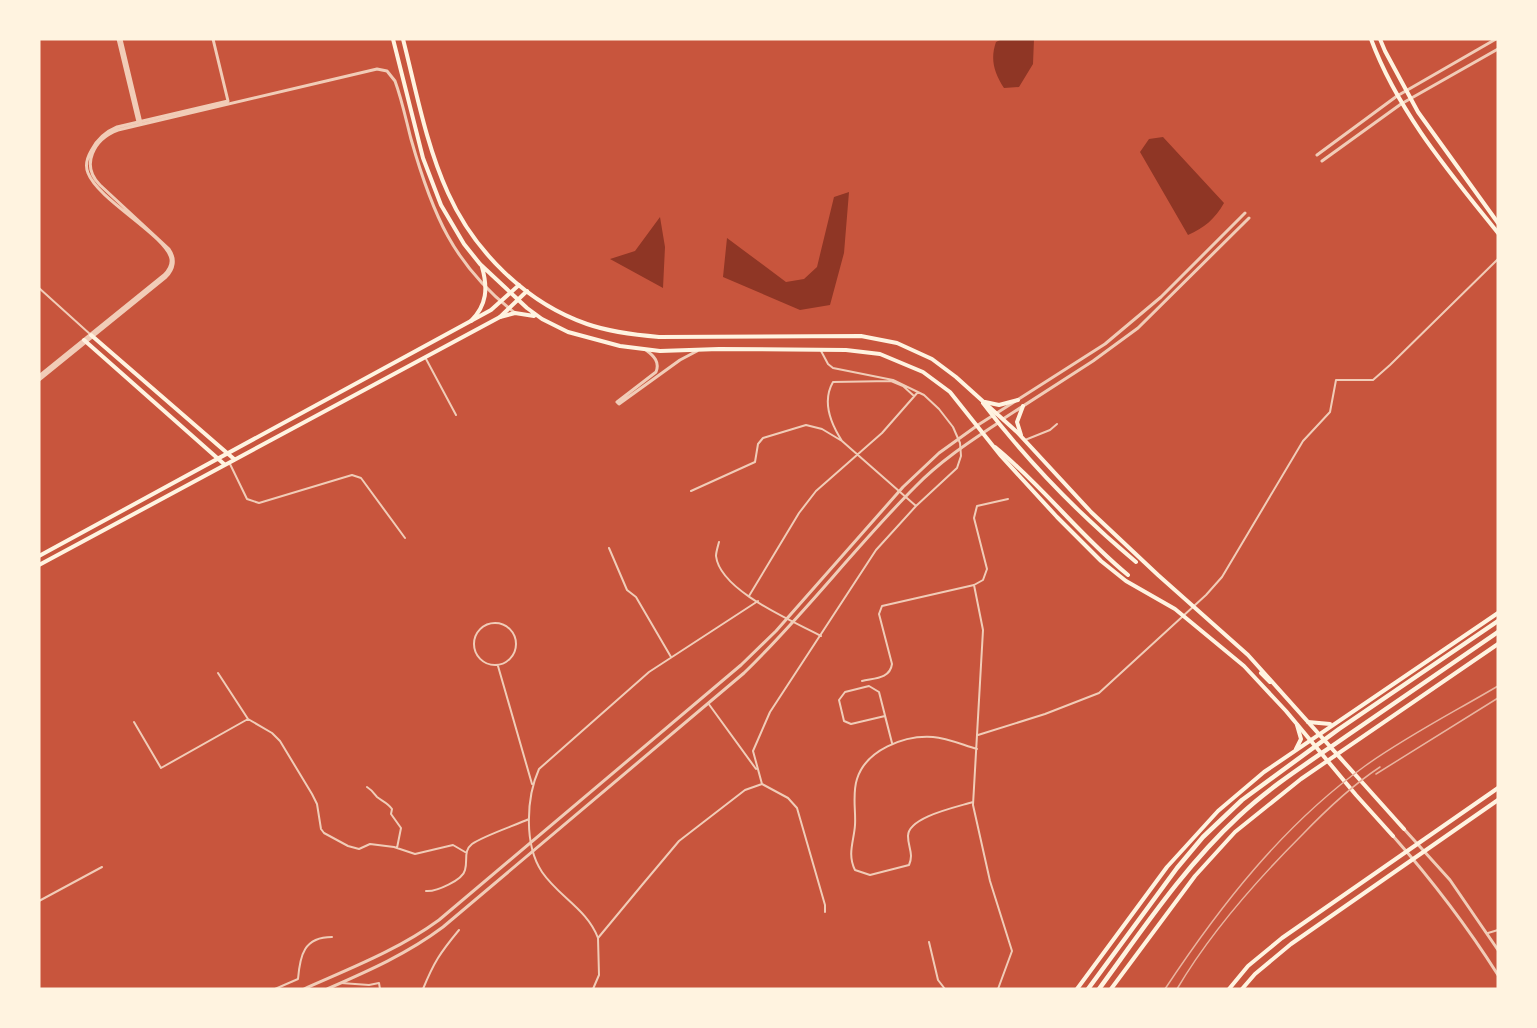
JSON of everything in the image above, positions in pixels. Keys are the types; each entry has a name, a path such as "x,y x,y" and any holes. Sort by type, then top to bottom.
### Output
{"highway":[{"path":"1088,989 1177,868 1203,837 1242,800 1339,729 1498,621"},
{"path":"1099,989 1175,885 1204,851 1239,816 1298,769 1498,632"}],"main road":[{"path":"393,39 428,174 452,224 480,264 518,301 556,327 582,337 611,344 660,351 820,349 867,352 880,354 906,364 938,382 950,392 992,445 1057,517 1101,561 1126,581 1184,615 1244,666 1286,711 1393,836"},
{"path":"403,39 442,178 458,212 490,256 527,291 551,308 588,325 643,336 843,335 879,338 913,349 932,359 981,400 995,415 1009,436 1076,508 1136,562"},
{"path":"1371,39 1401,104 1498,234"},
{"path":"1380,39 1411,99 1448,156 1498,223"},
{"path":"471,321 482,309 486,289 480,264"},
{"path":"39,556 471,321 501,302 519,285"},
{"path":"39,565 500,317 527,291"},
{"path":"500,317 515,313 542,319"},
{"path":"92,336 234,459"},
{"path":"85,341 217,458 226,463"},
{"path":"981,400 999,405 1017,400"},
{"path":"1023,406 1017,427 1024,439"},
{"path":"995,415 1003,419 1024,439 1091,512 1237,645 1404,829"},
{"path":"992,445 1017,464 1081,533 1128,575"},
{"path":"1077,989 1167,867 1204,825 1246,787 1334,724 1498,613"},
{"path":"1111,989 1195,876 1235,832 1301,778 1498,644"},
{"path":"1261,672 1307,721 1321,725 1334,724"},
{"path":"1256,677 1297,725 1301,739 1294,752"},
{"path":"1229,989 1248,966 1282,938 1498,788"},
{"path":"1242,989 1255,974 1291,944 1498,800"}],"street":[{"path":"120,39 139,123"},
{"path":"213,39 228,103"},
{"path":"1317,155 1397,96 1497,39"},
{"path":"1322,161 1401,104 1498,50"},
{"path":"39,378 166,277 173,268 173,257 169,249 94,179 89,168 92,156 104,137 139,123 377,69 387,70 394,78 422,176 438,221 459,255 486,289 515,313"},
{"path":"304,989 414,938 439,920 741,665 788,618 899,491 939,453 978,425 1105,344 1133,322 1245,213"},
{"path":"329,989 420,945 533,851 744,673 906,496 944,461 983,432 1093,361 1138,328 1250,218"},
{"path":"978,735 1045,714 1099,693 1206,595 1222,577 1303,441 1330,412 1336,380 1373,380 1498,259"},
{"path":"39,288 92,336"},
{"path":"645,350 656,358 658,365 656,372 617,402 619,404 680,360 704,349"},
{"path":"820,349 828,364 833,368 893,380 918,392 939,409 953,427 961,456 957,468 916,506 876,550 770,712 753,751 762,784 788,798 797,808 825,905 825,912"},
{"path":"425,356 456,415"},
{"path":"842,441 832,426 828,406 828,391 833,382 891,381 903,386 914,396"},
{"path":"749,596 816,491 882,433 918,392"},
{"path":"1024,439 1050,430 1057,424"},
{"path":"691,491 755,462 758,444 763,438 806,425 822,429 842,441 916,506"},
{"path":"226,463 247,499 259,503 352,476 362,478 405,537"},
{"path":"862,681 888,675 891,671 892,664 879,614 882,606 974,585 982,580 987,569 974,518 977,506 1008,499"},
{"path":"719,542 716,555 729,580 758,602 821,636"},
{"path":"609,548 627,590 636,597 671,657"},
{"path":"974,585 983,630 973,802 990,881 1012,951 998,989"},
{"path":"532,784 539,769 649,672 758,602"},
{"path":"494,622 506,625 514,634 517,646 512,658 498,665 489,666 479,660 473,649 474,636 482,627 494,622"},
{"path":"498,665 532,784 530,819 533,851 542,872 593,924 598,938 598,975 594,989"},
{"path":"218,673 248,719 272,733 280,741 317,804 321,829 324,833 348,846 359,849 370,844 397,848 415,854 453,845 465,852"},
{"path":"885,716 852,724 844,721 839,700 845,692 869,686 879,692 892,743"},
{"path":"708,703 757,771"},
{"path":"134,722 161,768 248,719"},
{"path":"973,802 921,820 910,827 908,836 912,854 909,865 870,875 855,870 851,863 850,854 855,825 854,797 857,778 867,761 892,743 932,737 977,749"},
{"path":"598,938 679,841 745,790 762,784"},
{"path":"367,787 392,809 392,814 401,828 397,848"},
{"path":"426,891 434,892 462,876 465,869 465,852 472,844 530,819"},
{"path":"1404,829 1450,880 1498,950"},
{"path":"1393,836 1413,858 1480,947 1498,975"},
{"path":"39,901 102,867"},
{"path":"423,989 441,951 459,930"},
{"path":"1488,933 1498,930"},
{"path":"275,989 298,979 303,952 309,944 324,937 333,937"},
{"path":"928,942 938,980 945,989"},
{"path":"340,983 369,985 379,983 380,989"}],"shaded area":[{"path":"1002,39 1034,39 1033,64 1019,87 1004,88 995,71 994,48 996,42"},
{"path":"1163,137 1224,203 1209,222 1188,235 1140,152 1149,139"},
{"path":"849,192 844,253 830,305 800,310 723,277 727,238 786,282 804,279 817,267 834,197"},
{"path":"660,217 665,247 663,288 610,259 635,251"}],"railway":[{"path":"1165,989 1231,898 1280,841 1307,814 1335,789 1381,755 1498,686"},
{"path":"1376,774 1498,698"},
{"path":"1177,989 1219,928 1267,871 1329,808 1380,767"}]}
